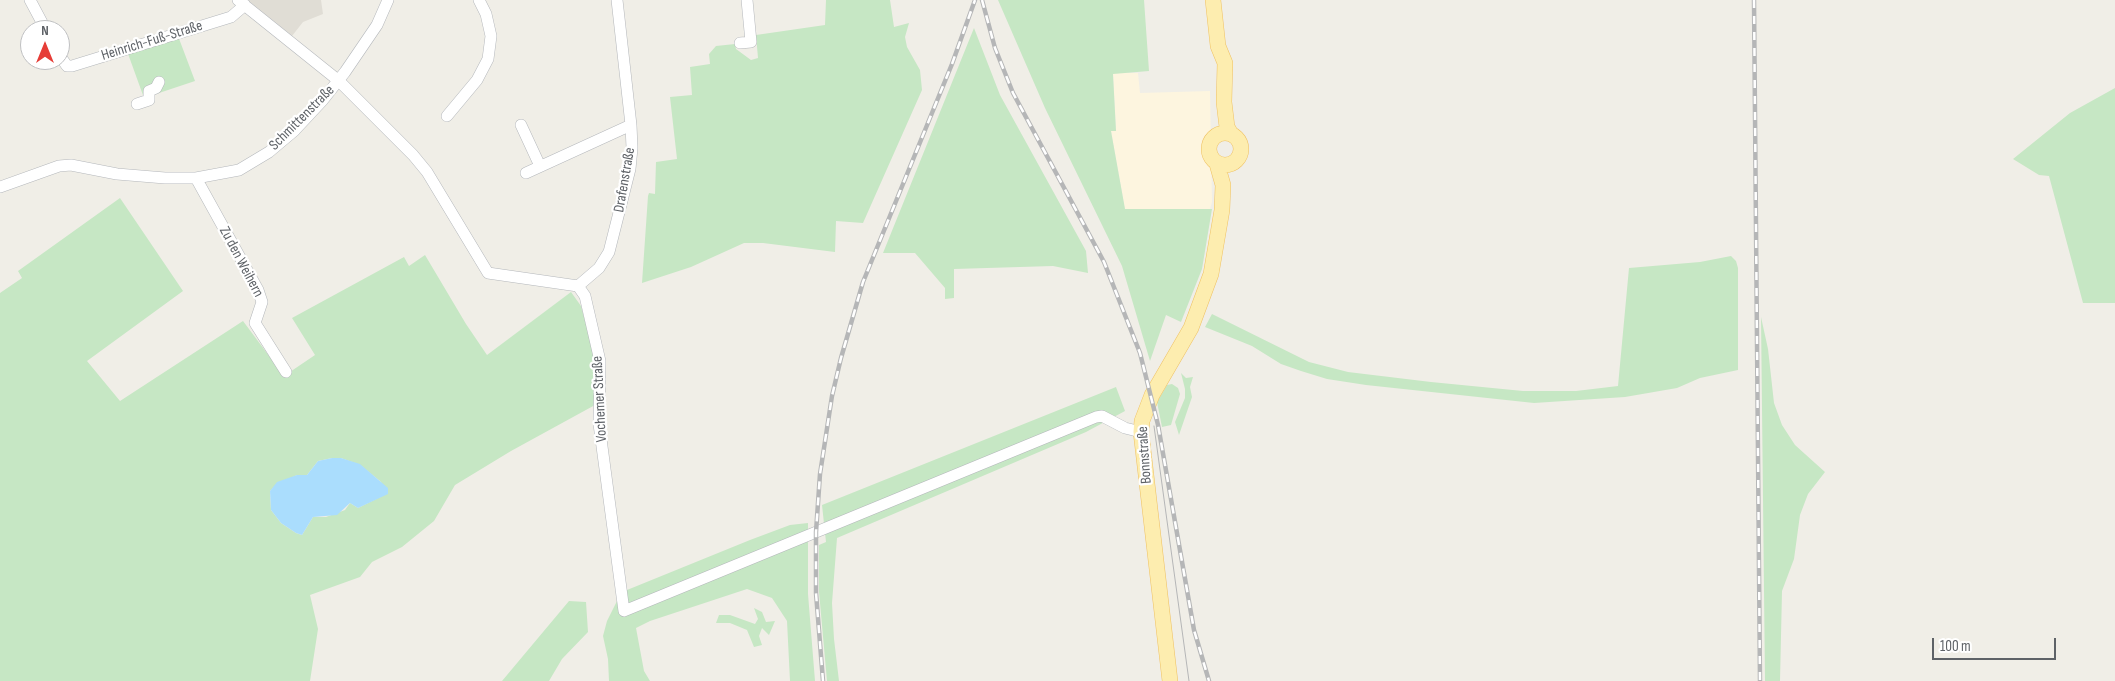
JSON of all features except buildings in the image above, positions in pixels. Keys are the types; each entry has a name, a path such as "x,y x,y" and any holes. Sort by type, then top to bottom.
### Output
{"main road":[{"path":"1213,0 1218,46 1225,63 1224,102 1227,127 1231,134 1239,141 1242,151 1233,164 1222,166 1217,164 1208,150 1214,137 1224,102"},
{"path":"1214,137 1222,133 1231,134"},
{"name":"Bonnstraße","path":"1170,681 1141,432 1144,411 1191,328 1211,274 1222,210 1223,185 1217,164"},
{"name":"Bonnstraße","path":"1223,185 1233,164"}],"street":[{"path":"30,0 41,20"},
{"name":"Schmittenstraße","path":"0,187 50,169 71,165 135,177 196,178 239,170 269,152 294,131 339,81 377,25 388,0"},
{"path":"447,116 477,80 488,59 491,36 486,14 479,0"},
{"name":"Drafenstraße","path":"578,286 598,268 609,252 630,169 632,148 631,124 617,0"},
{"path":"740,43 751,42 747,0"},
{"path":"242,3 339,81 413,154 427,172 488,273 578,286"},
{"name":"Heinrich-Fuß-Straße","path":"70,66 231,17 242,3"},
{"path":"137,104 149,100 149,92 156,88 159,82"},
{"path":"526,172 631,124"},
{"path":"521,125 540,166"},
{"name":"Zu den Weihern","path":"196,178 258,290 262,302 256,322 286,372"},
{"name":"Vochemer Straße","path":"578,286 585,296 600,361 599,424 624,611 1096,416 1102,416 1125,428 1141,432"}],"shaded area":[{"path":"246,0 321,0 323,14 303,22 292,36"},
{"path":"1113,73 1138,73 1140,93 1210,91 1212,202 1210,209 1125,209 1111,131 1116,130"}],"green space":[{"path":"826,0 890,0 894,27 909,23 905,37 907,47 920,70 922,90 863,223 836,221 835,252 763,243 744,243 691,267 642,283 648,196 649,193 655,194 656,162 677,159 670,97 692,95 690,67 710,64 709,54 716,46 735,44 736,49 751,60 758,58 756,35 825,25"},
{"path":"998,0 1144,0 1149,71 1113,74 1116,131 1111,131 1125,209 1212,209 1202,269 1181,322 1166,315 1150,361 1122,266 1045,108"},
{"path":"974,28 1000,95 1086,251 1088,273 1053,266 954,269 954,298 945,299 945,288 915,253 883,253"},
{"path":"178,36 195,81 144,98 127,51"},
{"path":"2115,88 2115,303 2083,303 2049,176 2039,175 2013,159 2070,113"},
{"path":"120,198 183,291 87,361 120,401 243,321 284,376 315,355 292,318 404,257 409,266 425,255 466,324 487,355 571,292 581,306 596,361 595,405 511,451 455,485 434,521 402,547 372,562 360,577 310,595 318,629 310,681 0,681 0,293 22,278 18,271","holes":["341,458 360,465 380,481 388,493 358,508 350,503 345,510 326,517 313,517 302,535 281,523 271,510 270,491 275,486 297,475 307,475 318,461"]},
{"path":"1731,256 1736,261 1738,268 1738,370 1700,378 1677,388 1625,397 1534,403 1327,379 1281,364 1252,346 1205,327 1212,314 1309,362 1348,372 1523,391 1576,391 1618,386 1629,268 1700,262"},
{"path":"1761,317 1768,349 1774,403 1782,425 1795,445 1825,472 1808,494 1800,515 1794,559 1782,591 1780,681 1765,681"},
{"path":"1181,373 1186,378 1193,377 1190,387 1192,397 1179,435 1175,422 1185,398"},
{"path":"1172,384 1178,388 1180,394 1171,425 1162,427 1157,402 1167,385"},
{"path":"1116,387 1125,411 1086,432 837,538 832,603 839,681 827,681 819,592 819,545 826,542 822,505"},
{"path":"808,523 808,594 815,681 790,681 787,621 772,598 747,589 650,621 636,628 644,671 650,681 609,681 608,659 603,636 607,621 617,601 627,590 790,525"},
{"path":"569,601 586,602 588,632 562,659 549,681 502,681"},
{"path":"754,608 762,612 766,622 775,621 769,635 762,628 759,636 762,645 754,647 747,630 730,623 716,623 719,615 730,615 755,624 758,619"}],"water":[{"path":"341,458 360,464 388,488 388,494 358,508 350,503 337,515 313,517 302,535 296,533 281,523 271,510 270,491 277,482 297,475 307,475 318,461"}],"tram line":[{"path":"1154,426 1189,681"}],"railway":[{"path":"823,681 816,593 816,532 820,474 832,396 863,282 952,64 975,0"},
{"path":"982,0 995,48 1013,93 1104,262 1140,353 1158,425 1194,630 1209,681"},
{"path":"1754,0 1760,681"}]}
